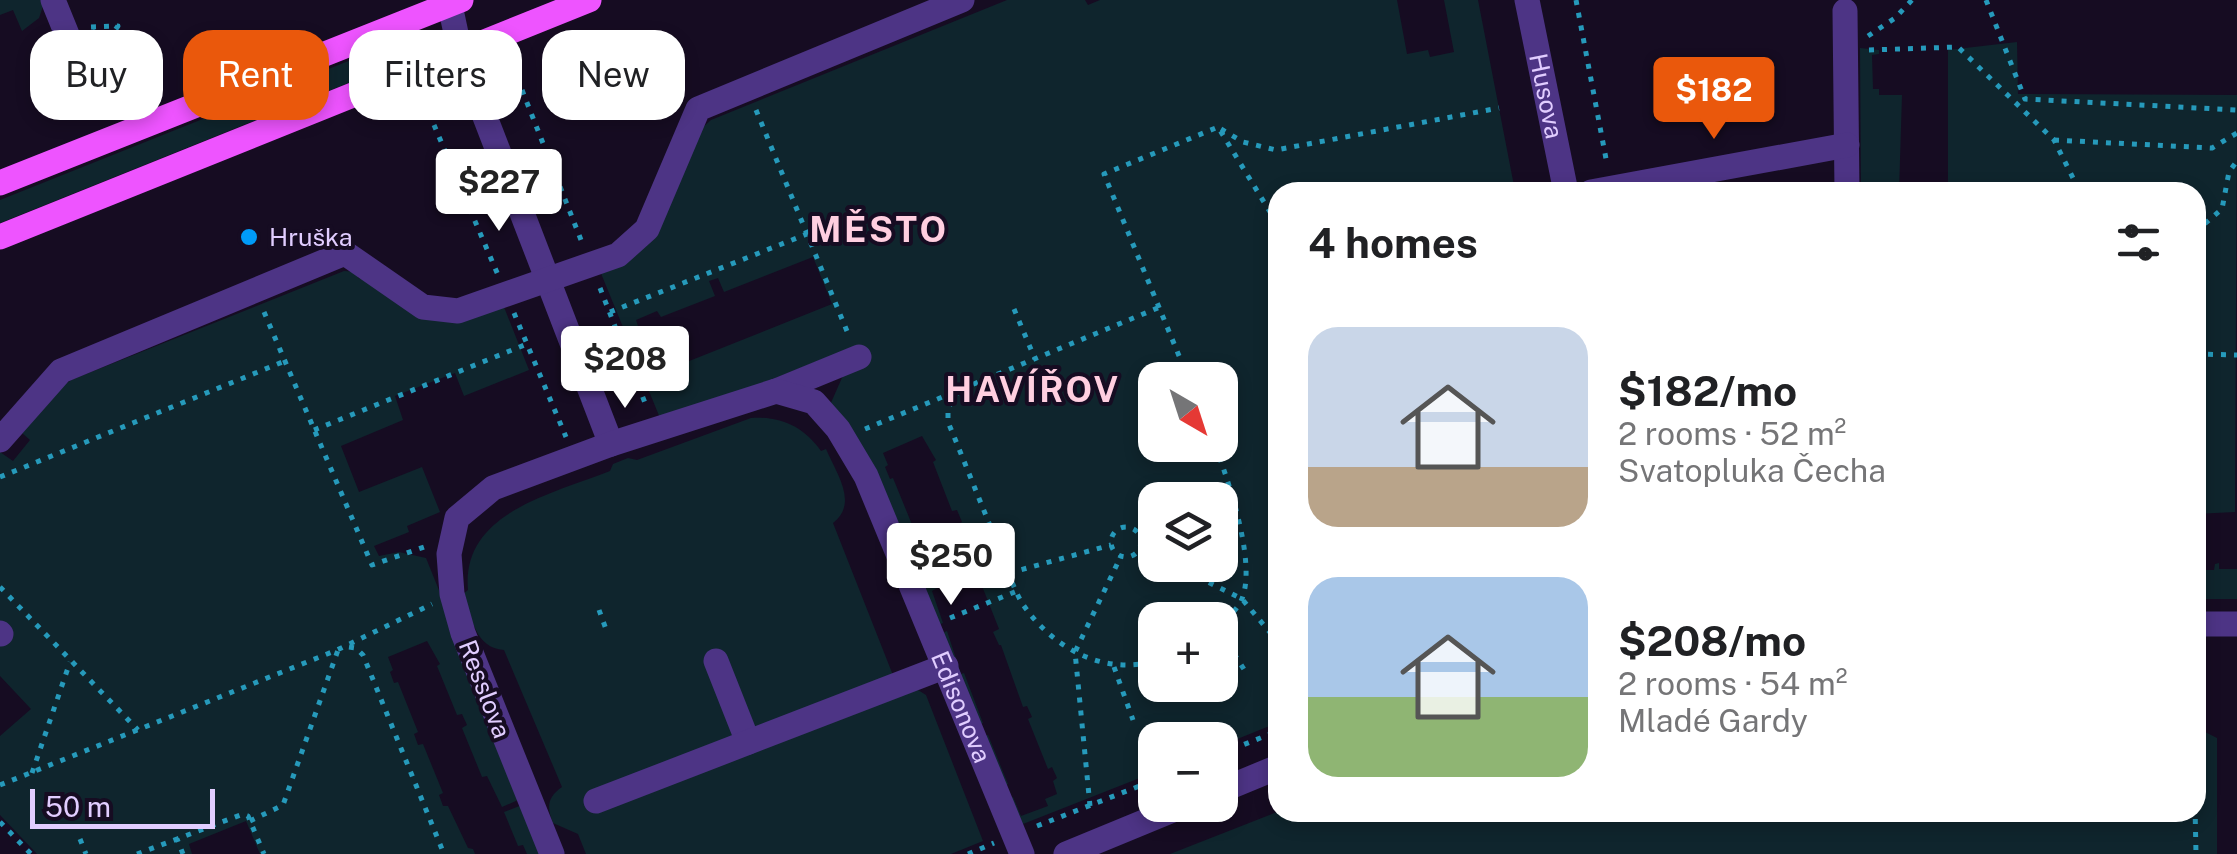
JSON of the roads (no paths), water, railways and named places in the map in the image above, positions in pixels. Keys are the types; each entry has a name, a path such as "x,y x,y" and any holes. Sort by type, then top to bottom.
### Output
{"main road":[{"path":"515,30 590,0"},
{"path":"0,183 456,2"},
{"path":"0,236 349,96"}],"street":[{"path":"53,0 66,30"},
{"path":"0,440 61,371 345,253 424,307 458,310 618,256 647,230 698,109 962,0"},
{"name":"Husova","path":"1526,0 1564,182"},
{"path":"456,2 458,30"},
{"path":"1845,11 1856,49 1847,182"},
{"path":"485,120 611,444 776,390 856,350"},
{"path":"1640,182 1847,145"},
{"name":"Edisonova","path":"776,390 814,402 844,438 866,476 1018,845"},
{"name":"Resslova","path":"552,854 463,633 452,594 449,554 455,527 494,488 611,444"},
{"path":"2206,624 2237,624"},
{"path":"716,661 748,742"},
{"path":"596,801 946,666"},
{"path":"1238,784 1268,771"},
{"path":"1066,854 1144,822"}],"place":[{"name":"Hruška","path":"249,237"}],"district":[{"name":"MĚSTO","path":"879,230"},
{"name":"HAVÍŘOV","path":"1033,390"}]}
